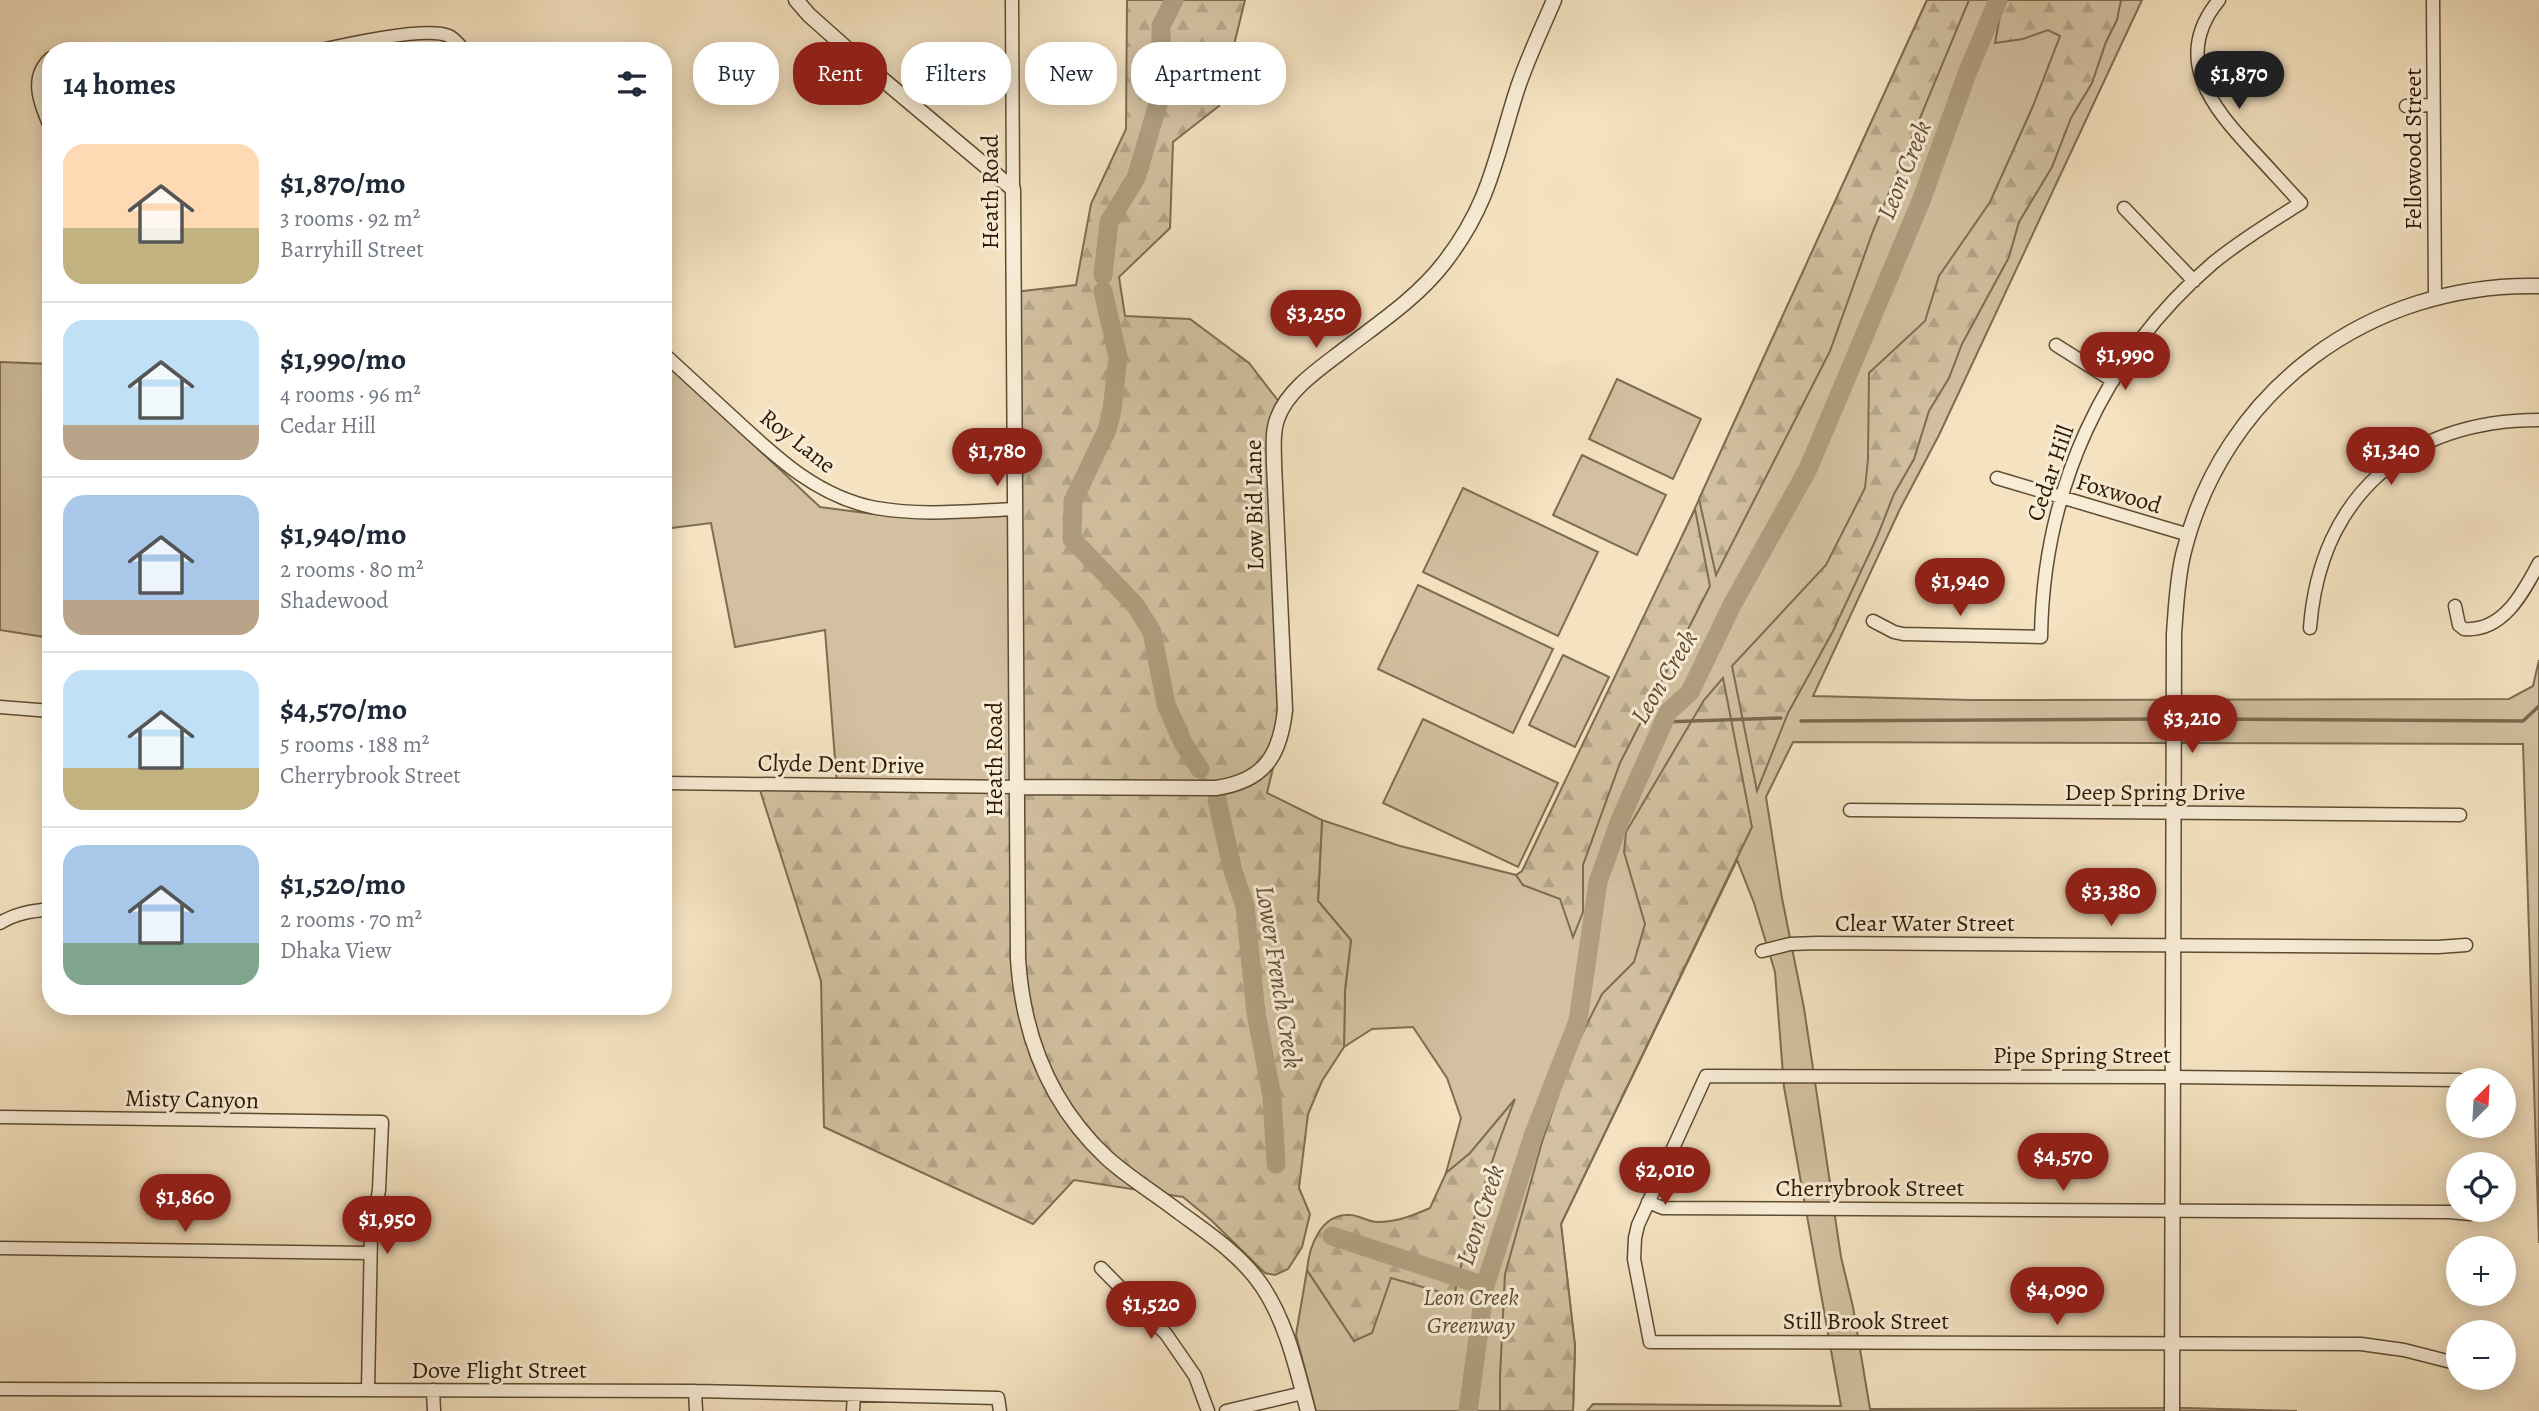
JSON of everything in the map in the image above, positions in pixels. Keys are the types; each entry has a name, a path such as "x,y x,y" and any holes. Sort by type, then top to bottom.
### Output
{"street":[{"path":"796,0 863,63 1013,189"},
{"name":"Heath Road","path":"1012,0 1020,988 1024,1016 1042,1069 1071,1118 1109,1160 1219,1242 1256,1278 1271,1302 1292,1352 1308,1411"},
{"name":"Low Bid Lane","path":"1018,787 1216,788 1245,780 1269,762 1280,739 1285,710 1273,464 1278,416 1290,397 1322,367 1418,291 1461,241 1488,188 1501,152 1516,92 1554,0"},
{"name":"Cedar Hill","path":"1873,621 1903,634 2041,637 2045,569 2060,497 2082,438 2113,382 2147,331 2194,281 2252,233 2301,203 2221,116 2207,94 2198,60 2200,42 2205,24 2219,0"},
{"name":"Fellowood Street","path":"2432,0 2435,297"},
{"path":"364,42 433,33 450,36 456,42"},
{"path":"42,69 37,88 42,107"},
{"path":"2406,106 2433,105"},
{"path":"2124,208 2194,281"},
{"path":"2172,1411 2174,634 2177,591 2189,535 2208,483 2228,447 2277,387 2322,349 2386,313 2435,297 2483,289 2539,286"},
{"path":"2056,345 2113,382"},
{"name":"Roy Lane","path":"672,361 776,457 803,477 838,496 874,507 907,512 1015,509"},
{"path":"2310,628 2315,590 2328,548 2349,510 2378,477 2412,450 2452,432 2494,422 2539,420"},
{"name":"Foxwood","path":"1997,478 2189,535"},
{"path":"2455,606 2459,625 2464,629 2490,625 2514,605 2539,563"},
{"path":"0,707 42,710"},
{"name":"Clyde Dent Drive","path":"672,783 1018,787"},
{"name":"Deep Spring Drive","path":"1850,810 2460,815"},
{"path":"0,923 27,912 42,910"},
{"name":"Clear Water Street","path":"1762,951 1790,944 1817,943 2466,945"},
{"name":"Pipe Spring Street","path":"1648,1202 1706,1076 2446,1080"},
{"name":"Misty Canyon","path":"0,1117 383,1122 379,1190 370,1253"},
{"name":"Cherrybrook Street","path":"1648,1202 1663,1208 2446,1212"},
{"name":"Still Brook Street","path":"1648,1202 1638,1225 1634,1252 1650,1342 2361,1344 2404,1350 2446,1361"},
{"path":"0,1248 370,1253 368,1390"},
{"path":"1101,1268 1166,1334 1195,1376 1208,1411"},
{"name":"Dove Flight Street","path":"0,1390 695,1391 854,1395 999,1404"},
{"path":"433,1390 434,1411"},
{"path":"695,1391 696,1411"},
{"path":"1226,1411 1303,1393"},
{"path":"853,1411 854,1395"}],"green space":[{"path":"1127,0 1245,0 1235,42 1131,42 1131,105 1219,105 1173,142 1170,228 1119,277 1125,316 1190,319 1249,363 1283,407 1278,416 1283,726 1267,793 1322,820 1318,901 1351,940 1345,990 1344,1047 1322,1081 1308,1114 1299,1188 1310,1214 1302,1247 1288,1269 1275,1275 1265,1273 1211,1220 1183,1197 1074,1180 1033,1224 824,1127 821,981 758,784 1017,787 1013,292 1076,285 1091,204 1126,129"},
{"name":"Leon Creek Greenway","path":"1927,0 2142,0 1939,435 1900,509 1813,696 1971,700 2509,699 2533,686 2539,660 2539,1243 2523,744 1793,742 1766,797 1782,898 1804,1008 1841,1257 1853,1307 1870,1409 2185,1408 2297,1411 1587,1411 1593,1404 1841,1406 1784,1087 1775,972 1754,903 1737,860 1561,1224 1575,1346 1573,1411 1316,1411 1296,1335 1307,1270 1354,1341 1368,1267 1452,1201 1461,1161 1446,1173 1461,1118 1447,1078 1413,1027 1372,1029 1344,1047 1345,990 1351,940 1318,901 1322,820 1400,846 1516,875 1523,885"},
{"path":"1927,0 1969,0 1873,231 1830,351 1716,575 1699,499"},
{"path":"2003,0 2121,0 2117,20 2106,42 2092,83 2071,118 2052,167 2019,222 2009,257 1962,344 1949,378 1929,411 1914,459 1894,494 1833,631 1788,713 1757,791 1732,666 1826,565 1865,488 1869,373 1925,321 1939,276 1990,202 2033,106 2060,36 2048,30 2023,39 1995,43"},
{"path":"0,362 42,364 42,637 0,630"},
{"path":"672,368 820,507 873,514 1015,509 1018,787 837,785 825,630 735,647 711,523 672,528"},
{"path":"1617,379 1701,419 1673,479 1589,439"},
{"path":"1582,455 1666,495 1637,555 1553,515"},
{"path":"1463,488 1598,552 1558,636 1423,572"},
{"path":"1695,509 1710,586 1620,763 1583,865 1583,912 1573,937 1560,899 1523,885 1516,875 1522,871"},
{"path":"1418,585 1553,649 1513,733 1378,669"},
{"path":"1563,655 1609,677 1575,747 1529,725"},
{"path":"1723,678 1752,827 1561,1224 1575,1346 1573,1411 1500,1411 1505,1274 1542,1142 1572,1054 1602,994 1634,962 1645,924 1624,852 1626,832 1704,700"},
{"path":"1423,719 1558,783 1518,867 1383,803"},
{"path":"1515,1099 1481,1196 1454,1296 1391,1278 1372,1333 1354,1341 1307,1270 1310,1252 1318,1234 1331,1220 1340,1216 1353,1215 1374,1222 1384,1222 1430,1208 1446,1173 1470,1153"}],"waterway":[{"name":"Lower French Creek","path":"1103,275 1109,222 1136,178 1161,94 1161,26 1174,0"},
{"name":"Leon Creek","path":"1468,1411 1485,1286 1533,1136 1578,1021 1598,882 1620,820 1668,712 1690,692 1732,605 1808,469 1921,201 1968,71 1998,0"},
{"name":"Lower French Creek","path":"1103,291 1118,357 1112,410 1107,430 1073,501 1072,539 1136,606 1152,632 1166,704 1183,743 1200,769"},
{"path":"2184,719 2523,721 2539,706"},
{"path":"1663,722 1781,718"},
{"path":"1801,721 2162,719"},
{"name":"Lower French Creek","path":"1217,800 1233,871 1245,906 1256,1013 1272,1097 1276,1164"},
{"name":"Lower French Creek","path":"1332,1236 1485,1286"}]}
